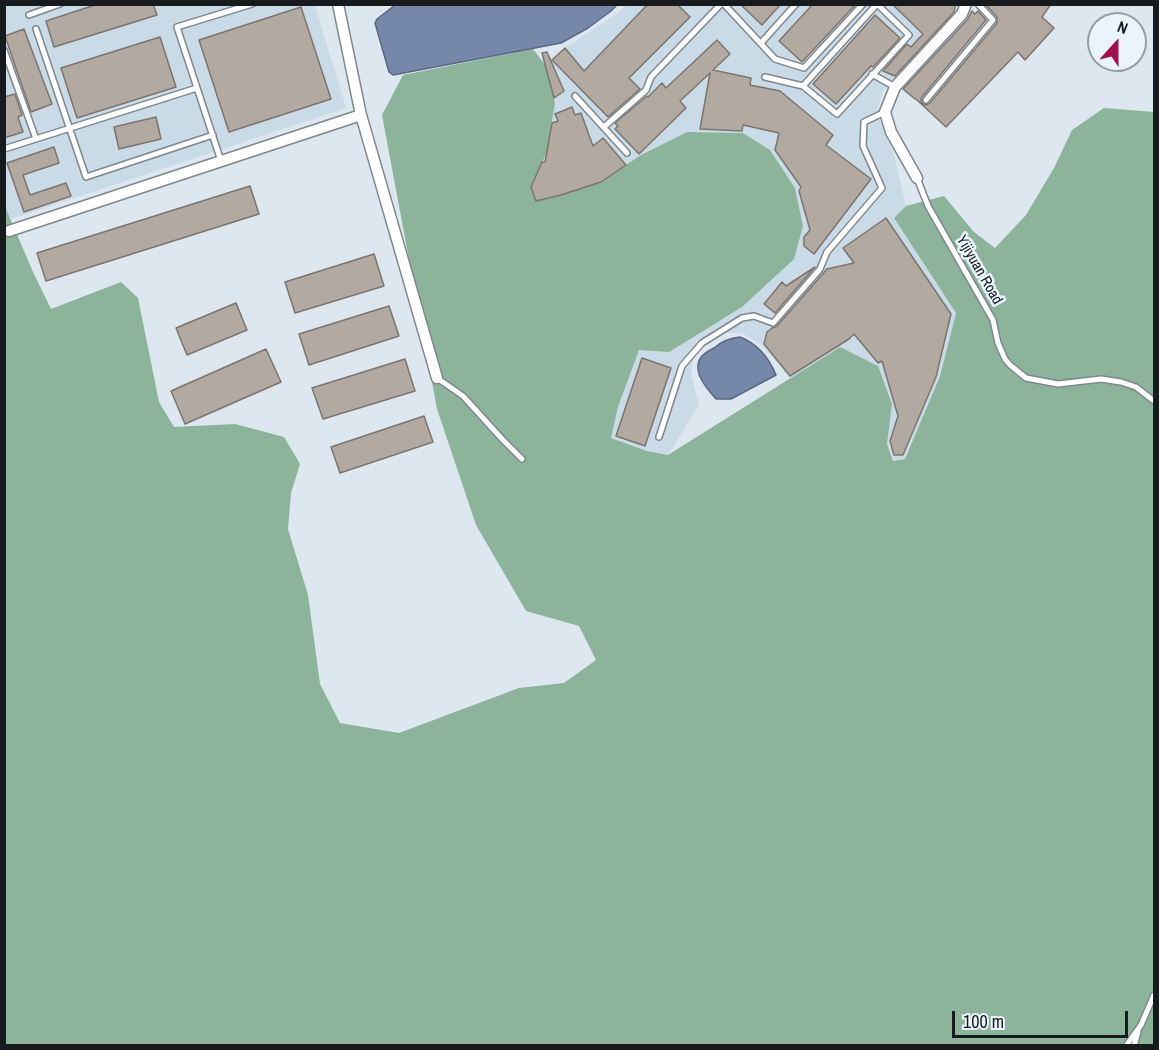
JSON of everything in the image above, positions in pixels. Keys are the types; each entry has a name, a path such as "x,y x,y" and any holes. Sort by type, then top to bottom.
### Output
{"street":[{"path":"338,4 361,115 437,378"},
{"path":"916,178 891,132 885,112 895,87 962,14 966,4"},
{"path":"9,231 361,115"}],"lane":[{"path":"29,15 60,4"},
{"path":"221,161 177,27 252,4"},
{"path":"604,127 646,90 651,77 723,4 775,59 804,68 863,4"},
{"path":"761,43 796,4"},
{"path":"765,77 803,86 837,114 909,35 877,4 803,86"},
{"path":"926,100 993,20 978,4"},
{"path":"36,29 86,177 213,135"},
{"path":"4,50 36,139"},
{"path":"872,74 895,87"},
{"path":"4,149 197,88"},
{"path":"575,96 627,153"},
{"path":"659,437 682,366 702,343 742,318 754,316 773,323 820,269 827,252 882,188 862,146 864,122 885,112"},
{"name":"Yijiyuan Road","path":"916,178 928,206 993,320 1005,359 1011,365 1026,378 1058,384 1101,379 1121,382 1136,387 1155,401"},
{"path":"437,378 463,396 522,459"},
{"path":"1134,1046 1155,995"},
{"path":"1126,1046 1141,1025"}],"shaded area":[{"path":"4,5 315,5 346,108 11,219 4,204"},
{"path":"627,5 956,5 953,14 882,92 877,113 894,155 906,206 894,218 956,313 940,376 905,459 893,461 887,444 892,404 840,347 790,378 762,345 742,333 724,333 704,346 693,359 691,374 699,405 668,455 647,451 610,438 618,407 639,350 803,226 795,188 770,150 743,133 687,132 641,155 600,182 536,201 531,187 546,154 555,104 546,66 565,48"}],"green space":[{"path":"533,49 546,66 555,104 546,154 531,187 600,182 641,155 687,132 743,133 770,150 795,188 803,226 794,259 742,307 669,352 639,350 618,407 611,438 647,451 668,455 840,347 878,366 892,404 887,444 893,461 905,459 940,376 956,313 894,218 906,206 944,196 974,232 995,248 1026,215 1054,168 1072,130 1104,108 1154,112 1154,1045 5,1045 4,204 51,309 121,282 138,298 159,402 174,427 235,424 284,437 300,464 291,493 288,529 308,595 320,684 340,723 399,733 519,688 564,683 596,660 579,626 526,611 476,525 437,409 382,115 403,75"}],"water":[{"path":"395,5 617,5 588,28 561,43 393,75 389,72 375,23"},
{"path":"740,337 762,352 776,375 731,399 716,399 701,379 699,361 703,355 723,342"}],"building":[{"path":"98,4 153,4 157,15 54,47 46,21"},
{"path":"648,4 677,4 690,17 629,78 640,89 608,117 552,60 565,48 584,71"},
{"path":"740,4 781,4 762,25"},
{"path":"813,4 856,4 802,62 779,41"},
{"path":"892,4 956,4 954,12 895,76 883,71 907,44 911,47 923,34"},
{"path":"985,4 1051,4 1042,17 1054,28 1025,60 1018,52 946,127 903,89 968,19 972,11 975,14 978,11 986,20 922,97 922,103 926,105 930,103 997,23 997,17"},
{"path":"301,7 331,99 229,132 199,40"},
{"path":"875,15 900,38 836,104 813,84"},
{"path":"24,29 52,104 31,112 5,36"},
{"path":"160,37 176,87 77,118 61,68"},
{"path":"717,40 730,54 713,70 751,78 750,85 780,91 833,135 826,145 871,179 814,254 804,246 804,237 810,230 799,191 801,187 775,150 779,133 743,125 742,131 700,129 710,73 680,101 686,108 639,154 615,129 618,126 615,123 662,83 666,88"},
{"path":"547,52 564,91 554,98 542,53"},
{"path":"15,94 22,115 18,117 23,132 4,138 4,97"},
{"path":"572,107 575,115 581,113 593,146 603,138 626,165 601,182 536,201 531,187 542,162 545,162 552,123 558,121 555,114"},
{"path":"156,117 161,139 119,149 114,127"},
{"path":"54,147 59,163 23,175 30,195 66,183 71,196 24,212 7,163"},
{"path":"250,186 259,214 46,281 37,253"},
{"path":"886,218 951,314 936,377 903,455 894,455 890,441 898,416 882,361 878,363 854,334 790,376 764,344 767,332 777,326 827,269 854,263 843,248"},
{"path":"374,254 384,286 295,313 285,282"},
{"path":"815,267 775,313 764,304 782,282 786,286"},
{"path":"236,303 247,330 187,355 176,328"},
{"path":"389,306 399,336 309,365 299,334"},
{"path":"266,349 281,382 185,424 171,391"},
{"path":"642,358 671,368 645,446 616,436"},
{"path":"405,359 415,391 323,419 312,388"},
{"path":"424,416 433,442 340,473 331,447"}]}
